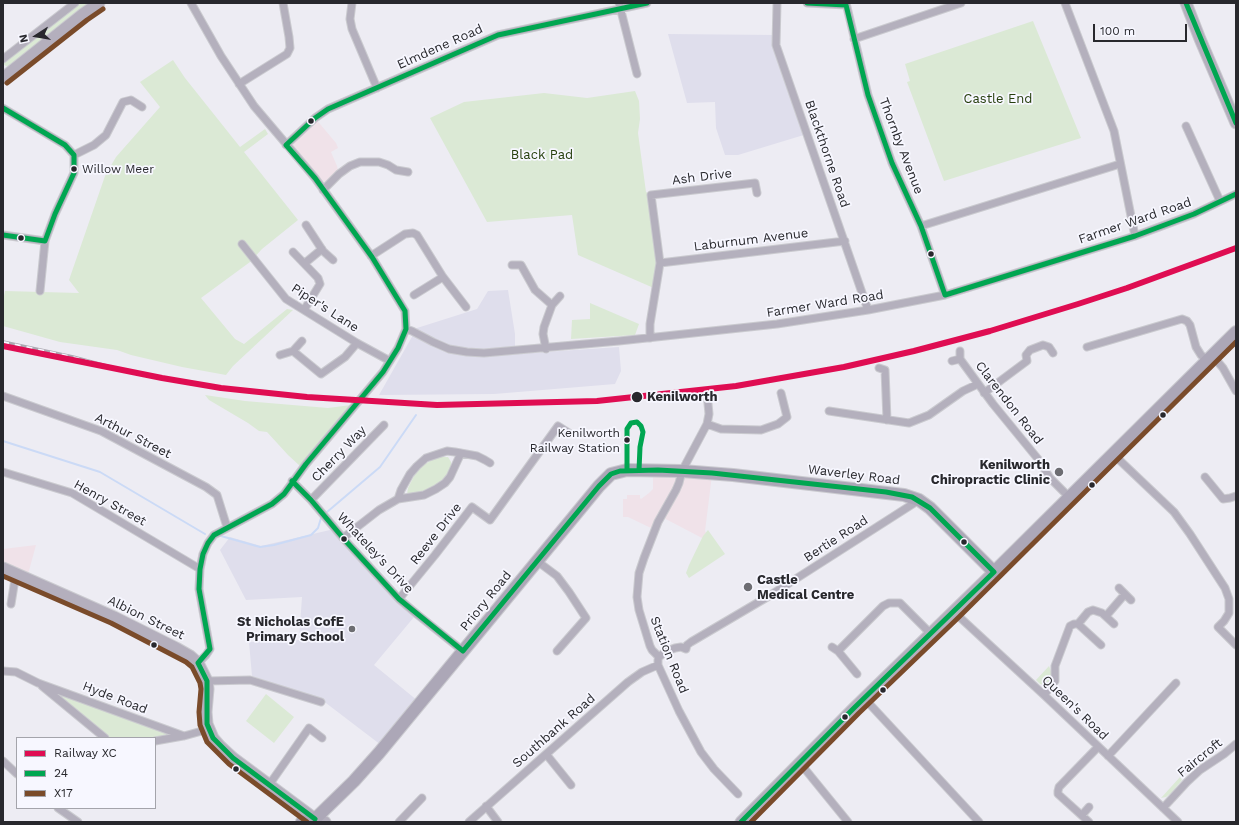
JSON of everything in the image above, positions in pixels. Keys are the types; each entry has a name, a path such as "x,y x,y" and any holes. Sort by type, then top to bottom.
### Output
{"main road":[{"path":"994,572 1236,332"},
{"name":"Waverley Road","path":"639,470 682,471 733,475 904,495 919,500 930,508 994,572"},
{"name":"Priory Road","path":"320,821 379,753 605,480 611,474 620,471 639,470"},
{"path":"302,822 320,821"}],"street":[{"path":"3,59 75,3"},
{"path":"4,76 99,3"},
{"path":"191,3 221,56 254,106 323,190 371,256 405,311 406,329 390,361 370,388 292,481 284,494 272,504 214,535 208,543 203,554 200,569 199,589 210,649 198,663"},
{"path":"239,84 287,54 290,48 283,3"},
{"path":"352,3 350,19 352,29 377,88"},
{"name":"Elmdene Road","path":"286,145 315,118 328,109 498,35 620,6 647,3"},
{"name":"Blackthorne Road","path":"777,3 776,45 868,310"},
{"path":"807,3 846,4"},
{"path":"854,39 961,3"},
{"path":"1065,3 1114,131 1135,236"},
{"path":"1186,3 1236,123"},
{"name":"Thornby Avenue","path":"846,4 868,95 892,163 921,226 945,295"},
{"path":"620,6 637,74"},
{"path":"74,156 94,145 106,135 123,102 131,100 142,107"},
{"path":"3,108 65,145 74,156 74,173 55,214 45,241 40,292"},
{"path":"1186,126 1220,201"},
{"path":"323,190 339,174 350,166 360,162 380,162 396,170 408,172"},
{"path":"921,226 1120,164"},
{"name":"Ash Drive","path":"660,263 651,195 755,180 757,193"},
{"name":"Farmer Ward Road","path":"406,329 412,330 449,349 484,353 546,349 777,324 868,310 945,295 1135,236 1194,214 1236,194"},
{"path":"306,225 322,250 333,260"},
{"path":"371,256 406,234 413,233 417,235 442,278 466,307"},
{"path":"3,235 45,241"},
{"name":"Laburnum Avenue","path":"660,263 845,241"},
{"name":"Piper's Lane","path":"242,244 286,299 357,343 390,361"},
{"path":"305,263 322,250"},
{"path":"293,252 318,278 320,284 304,310"},
{"path":"650,338 650,324 660,263"},
{"path":"512,266 523,264 535,290 552,305"},
{"path":"414,295 442,278"},
{"path":"546,349 544,327 552,305 560,296"},
{"path":"1087,347 1182,319 1187,321 1190,325 1196,347 1201,355 1210,357 1223,368 1236,390"},
{"path":"280,355 292,351 302,341"},
{"path":"292,351 320,377 345,357 357,343"},
{"path":"984,393 1027,362 1026,355 1030,350 1043,345 1049,347 1053,354"},
{"name":"Clarendon Road","path":"952,361 960,355 984,393 1038,459 1050,478 1070,498"},
{"path":"879,368 884,370 887,420"},
{"path":"829,411 908,423 929,416 963,391 978,384"},
{"path":"707,393 709,414 707,424 720,428 761,430 778,424 787,417 781,393"},
{"name":"Arthur Street","path":"3,396 101,431 206,487 217,495 227,527"},
{"name":"Station Road","path":"707,424 682,471 678,487 658,522 651,539 644,558 638,583 638,610 652,650 659,657 658,665 690,733 701,752 714,769 738,794"},
{"name":"Cherry Way","path":"311,500 384,425"},
{"name":"Reeve Drive","path":"399,599 472,507 490,520 558,426 569,433"},
{"path":"398,499 410,474 426,458 447,451 477,456 490,463"},
{"path":"343,538 379,510 398,499 436,490 450,477 461,454"},
{"path":"1113,454 1174,512 1225,588 1229,599 1229,613 1218,627 1236,645"},
{"name":"Henry Street","path":"3,472 72,494 200,569"},
{"path":"1205,477 1223,499 1236,496"},
{"name":"Whateley's Drive","path":"292,481 311,500 343,538 399,599 418,616 463,651"},
{"name":"Bertie Road","path":"659,657 664,652 675,648 681,647 686,649 687,645 691,642 777,591 919,500"},
{"path":"538,561 557,576 570,592 586,618 557,651"},
{"name":"Albion Street","path":"3,568 121,620 190,656 198,663 207,681 208,690 206,720 209,729"},
{"path":"741,822 864,698 994,572"},
{"path":"10,604 16,573"},
{"path":"1119,588 1131,600"},
{"path":"1106,616 1125,594"},
{"path":"857,674 835,649 883,606 900,603 931,634"},
{"path":"1044,695 1055,681 1055,666 1070,626 1078,624 1090,610 1098,610 1114,624"},
{"name":"Queen's Road","path":"954,612 1178,822"},
{"path":"1078,624 1101,645"},
{"name":"Southbank Road","path":"469,822 628,682 642,672 658,665"},
{"name":"Hyde Road","path":"3,671 16,672 38,682 184,736"},
{"path":"207,681 250,680 321,702"},
{"name":"Hyde Road","path":"38,682 104,737"},
{"path":"1108,756 1176,683"},
{"path":"864,698 979,822"},
{"path":"269,785 309,728 322,738"},
{"path":"156,741 184,736 209,729 213,738 232,758 320,821"},
{"name":"Faircroft","path":"1163,808 1200,770 1236,744"},
{"path":"1088,822 1058,794 1058,791 1059,787 1098,747"},
{"path":"546,754 571,785"},
{"path":"3,761 16,773"},
{"path":"800,763 848,822"},
{"path":"399,822 422,798"},
{"path":"486,806 498,822"},
{"path":"1082,815 1089,807"},
{"path":"59,809 78,822"}],"shaded area":[{"path":"668,34 776,35 807,134 738,155 725,155 716,128 715,102 687,103"},
{"path":"315,118 336,143 338,148 331,152 339,174 323,190 286,145"},
{"path":"508,290 515,334 515,354 619,347 621,371 615,384 494,394 379,395 417,328 477,309 488,291"},
{"path":"653,474 712,475 705,531 706,533 702,538 658,515 651,528 628,517 623,517 623,499 627,499 627,495 640,495 641,499 649,493 653,489"},
{"name":"St Nicholas CofE Primary School","path":"330,530 414,617 374,665 418,701 381,745 322,700 252,676 249,642 299,640 302,597 246,600 220,550 230,537 261,546"},
{"path":"36,545 27,578 3,568 3,549"}],"green space":[{"path":"81,3 95,3 9,68 3,64 5,61"},
{"name":"Castle End","path":"1033,21 1081,138 944,181 907,82 910,81 905,64"},
{"path":"173,60 185,78 240,147 265,129 268,134 244,152 298,220 262,249 250,262 201,298 235,339 244,344 287,309 293,310 233,366 226,375 182,367 131,355 117,350 60,342 3,326 3,301 5,291 79,293 69,280 105,176 116,157 160,107 140,82"},
{"name":"Black Pad","path":"635,91 639,101 640,119 638,133 646,192 651,195 660,263 656,289 578,255 572,215 487,222 430,118 464,102 544,93 587,98"},
{"path":"590,303 639,324 635,335 571,339 572,320 590,319"},
{"path":"205,395 245,401 328,408 351,405 300,466 267,432 259,431 209,400"},
{"path":"437,457 448,457 451,462 451,471 440,484 424,491 407,494 408,488 414,476 422,466"},
{"path":"708,530 725,554 689,578 686,573 689,565 703,536"},
{"path":"1049,666 1052,679 1049,683 1044,685 1040,684 1036,680"},
{"path":"52,691 174,735 156,738 110,737"},
{"path":"266,694 294,717 274,743 246,721"},
{"path":"1180,777 1182,780 1171,793 1166,797 1161,798"}],"waterway":[{"path":"327,512 380,467 416,415"},
{"path":"3,441 100,472 205,534"},
{"path":"221,536 260,547 274,545 311,535 318,528 321,518"}],"railway":[{"path":"3,342 73,357 129,372"}],"rail line":[{"name":"XC","path":"3,346 162,378 221,388 307,397 437,405 597,401 736,386 844,367 914,351 990,331 1078,304 1127,288 1236,248"}],"transit line":[{"name":"24","path":"315,819 233,758 213,738 207,724 207,681 198,663 210,649 199,589 200,569 203,554 214,535 272,504 284,494 306,464 383,372 398,348 406,329 405,311 372,257 315,178 286,145 315,118 328,109 498,35 647,3"},
{"name":"24","path":"807,3 846,5 868,95 892,163 921,226 945,295 1135,236 1194,214 1236,194"},
{"name":"24","path":"1186,3 1236,123"},
{"name":"X17","path":"7,83 103,9"},
{"name":"24","path":"3,108 65,145 74,155 74,173 55,214 45,241 3,235"},
{"name":"X17","path":"751,822 859,713 959,617 1236,342"},
{"name":"24","path":"627,470 627,429 631,423 637,422 641,426 643,432 640,447 639,470"},
{"name":"24","path":"292,481 311,500 343,538 399,599 463,651 599,486 611,474 620,471 658,470 712,473 886,492 912,497 930,508 994,572 854,708 741,822"},
{"name":"X17","path":"3,576 111,623 186,662 192,667 200,683 200,725 207,742 229,764 307,822"}],"place":[{"name":"Willow Meer","path":"74,169"},
{"name":"Kenilworth","path":"637,397"},
{"name":"Kenilworth Railway Station","path":"627,440"},
{"name":"Kenilworth Chiropractic Clinic","path":"1059,472"},
{"name":"Castle Medical Centre","path":"748,587"},
{"name":"St Nicholas CofE Primary School","path":"352,629"}]}
